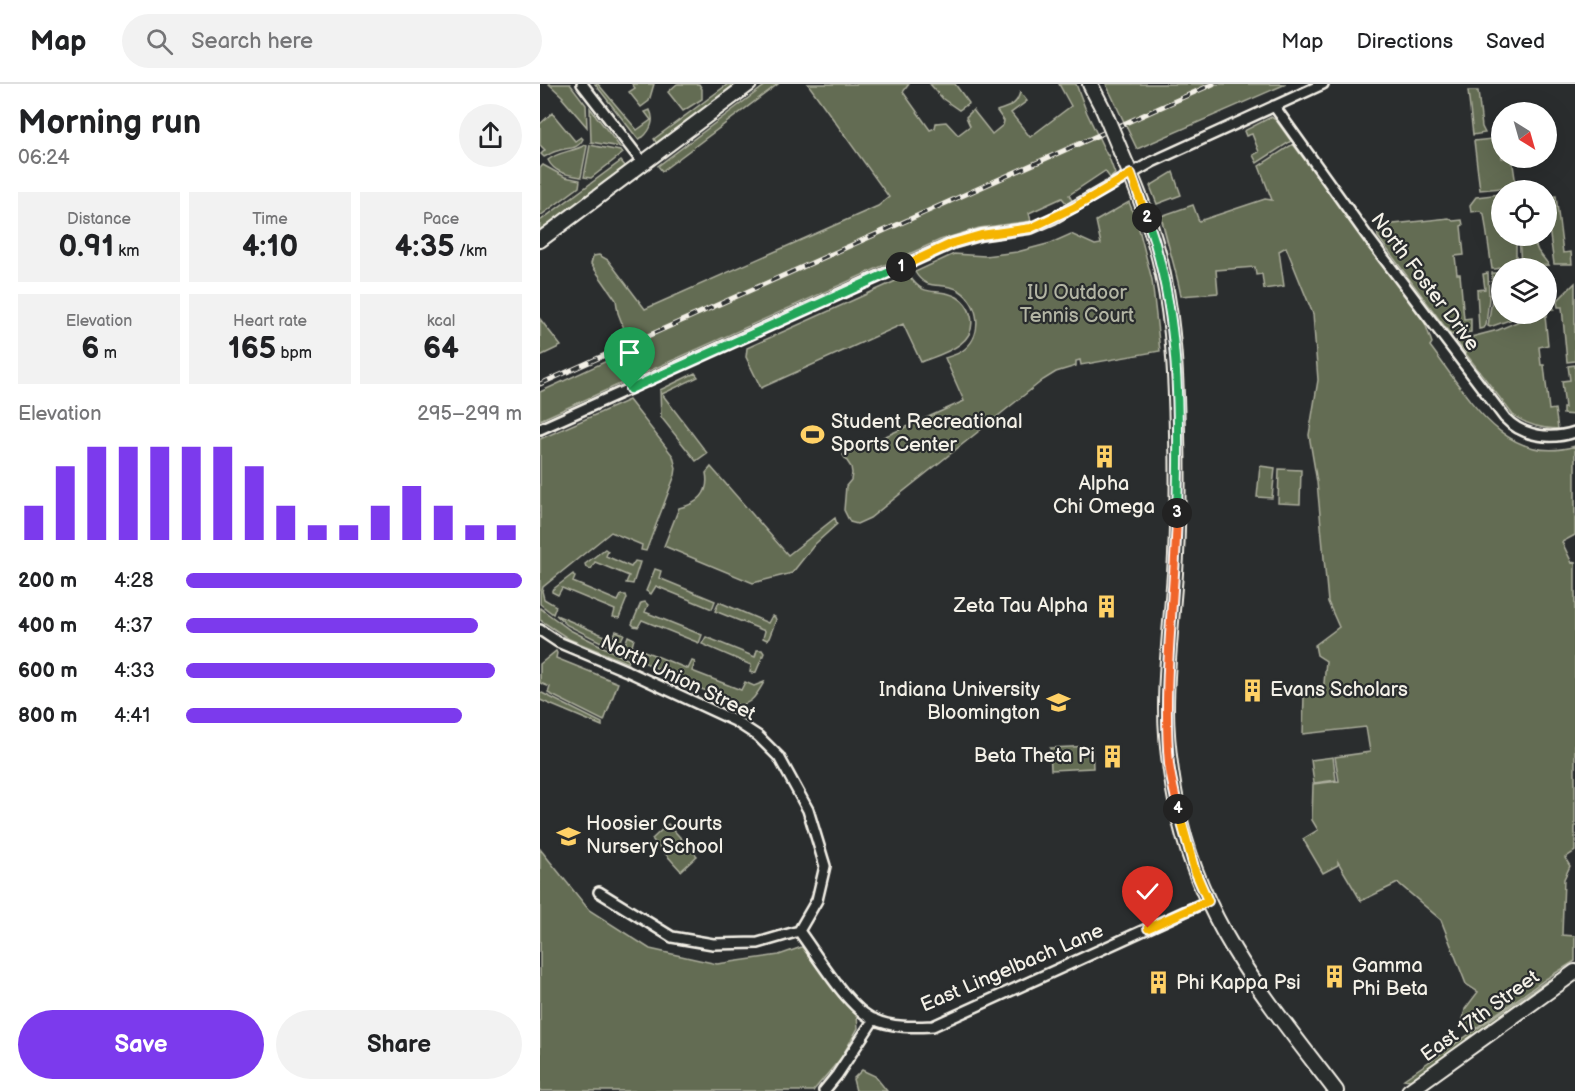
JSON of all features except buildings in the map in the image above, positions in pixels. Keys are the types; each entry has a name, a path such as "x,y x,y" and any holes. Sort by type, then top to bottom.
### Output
{"street":[{"path":"582,84 643,163"},
{"path":"540,240 749,84"},
{"path":"1089,84 1103,109 1131,174 1152,233 1163,274 1174,360 1177,492 1175,571 1166,707 1169,767 1183,830 1195,871 1234,952 1257,987 1336,1091"},
{"path":"540,429 953,243 981,235 1031,228 1054,218 1131,174 1323,84"},
{"name":"North Foster Drive","path":"1274,106 1364,230 1510,423 1524,431 1538,435 1559,436 1575,432"},
{"name":"North Union Street","path":"540,630 558,642 735,721 758,736 779,757 808,810 825,866 817,900 799,930"},
{"path":"599,892 672,937 682,939 712,944 758,943 799,930 852,1002 874,1019 824,1091"},
{"name":"East Lingelbach Lane","path":"874,1019 906,1028 933,1026 1208,901"},
{"name":"East 17th Street","path":"1409,1091 1575,972"}],"green space":[{"path":"549,84 570,84 586,105 587,127 563,97"},
{"path":"595,84 598,84 637,130 651,120 645,112 650,110 652,117 651,125 643,137 638,139"},
{"path":"632,84 654,84 649,101 641,107 629,92 635,88"},
{"path":"677,84 699,84 702,89 702,99 683,111 668,92"},
{"path":"728,84 737,84 657,144 654,139"},
{"path":"767,84 778,84 662,171 658,166"},
{"path":"808,84 909,84 903,92 930,130 935,128 936,123 946,122 958,135 970,126 966,117 973,110 992,134 1003,125 1004,121 997,111 1014,103 1020,92 1027,101 1011,113 1030,137 1071,106 1059,84 1076,84 1115,174 1110,178 1105,171 1069,195 1073,202 1067,204 1062,198 1029,213 1031,221 979,228 940,240 540,420 540,392 609,360 624,336 625,331 616,300 591,264 593,256 599,255 608,260 645,309 878,206 889,197"},
{"path":"930,84 955,84 969,103 959,110 943,99"},
{"path":"1106,84 1286,84 1137,149"},
{"path":"1468,91 1478,91 1482,127 1485,133 1473,135"},
{"path":"590,108 620,147 591,142"},
{"path":"552,113 575,141 581,137 583,139 575,147 544,157 541,154 545,150 540,145 540,124"},
{"path":"1271,117 1276,120 1291,141 1257,163 1253,155 1259,152 1252,134 1246,136 1244,131"},
{"path":"1491,139 1491,168 1513,168 1515,180 1491,180 1491,189 1480,190 1474,141"},
{"path":"1293,144 1425,323 1432,343 1430,346 1489,422 1507,436 1527,446 1550,450 1575,446 1575,535 1562,542 1572,563 1575,562 1575,851 1565,858 1570,866 1564,879 1562,935 1575,936 1575,961 1473,1030 1462,1025 1465,1009 1478,992 1466,984 1441,920 1398,883 1361,901 1338,862 1338,865 1323,873 1303,839 1318,830 1312,820 1313,784 1339,781 1335,757 1370,752 1366,727 1303,734 1304,695 1323,694 1326,661 1317,655 1315,645 1339,627 1328,602 1317,482 1309,435 1318,380 1313,314 1286,247 1279,251 1284,286 1264,289 1262,274 1256,275 1255,267 1216,270 1218,293 1181,296 1161,216 1193,205 1199,221 1265,199 1272,200 1259,166"},
{"path":"590,145 623,153 591,178 584,177"},
{"path":"587,146 581,177 558,171 548,160 557,155"},
{"path":"621,161 626,167 540,231 540,221"},
{"path":"543,165 565,177 580,180 579,187 540,216 540,168"},
{"path":"1173,172 1181,195 1157,204 1150,186"},
{"path":"1491,195 1491,246 1516,246 1516,258 1491,258 1491,262 1484,214 1480,211 1471,212 1470,205 1476,197"},
{"name":"IU Outdoor Tennis Court","path":"1129,202 1138,225 1152,280 1160,351 1081,365 1080,360 1076,361 1076,366 1056,372 870,518 857,524 850,522 844,510 846,486 851,480 852,473 843,455 964,401 945,358 960,352 969,345 974,337 977,320 972,304 960,291 925,282 915,272 954,254 985,256 1017,252 1051,243 1071,234 1095,245 1101,244 1096,221"},
{"path":"1557,204 1563,253 1571,252 1572,264 1557,264 1557,258 1553,258 1551,246 1557,246"},
{"path":"1449,218 1453,221 1462,220 1464,255 1455,256 1457,274 1460,274 1464,319 1471,318 1471,332 1451,335 1378,237 1377,231 1384,225"},
{"path":"1520,246 1536,246 1544,258 1521,258"},
{"path":"1488,273 1489,298 1486,325 1479,329 1477,290 1485,289 1483,274"},
{"path":"909,275 920,287 950,294 964,303 970,313 972,326 964,341 947,352 921,362 903,324 761,388 746,357 747,348"},
{"path":"1575,283 1575,361 1567,362 1562,307 1558,307 1557,301"},
{"path":"1491,306 1491,324 1498,324 1488,326"},
{"path":"540,319 561,346 540,356"},
{"path":"1512,324 1546,324 1548,345 1539,347 1541,365 1544,365 1549,410 1555,409 1558,429 1534,426 1513,415 1456,341"},
{"path":"1575,365 1575,415 1563,414 1563,408 1565,408 1562,381 1570,380 1568,366"},
{"path":"695,373 698,377 662,394 707,453 696,461 661,417 660,390"},
{"path":"629,400 673,456 675,475 646,551 641,550 642,545 611,532 543,587 544,599 556,606 553,614 540,604 540,439"},
{"path":"1260,466 1275,468 1272,498 1257,497"},
{"path":"711,467 788,555 835,518 837,524 815,544 792,573 753,583 664,546 679,508 692,504 704,492 706,473"},
{"path":"1279,469 1301,470 1300,504 1278,503"},
{"path":"605,549 608,551 606,556 631,567 635,561 640,562 633,584 626,583 629,576 595,562 591,569 586,567 585,564"},
{"path":"655,569 661,571 659,578 715,601 712,609 656,586 651,594 646,591"},
{"path":"573,574 575,577 573,582 618,601 621,595 626,595 627,598 619,618 613,617 615,610 562,588 558,595 552,592"},
{"path":"645,602 648,605 645,612 702,635 699,643 642,620 638,627 634,626 632,624 641,603"},
{"path":"719,602 768,623 772,616 775,617 769,638 767,640 763,638 765,631 715,611"},
{"path":"540,608 570,630 629,660 628,663 569,639 540,620"},
{"path":"556,615 612,639 616,631 624,634 619,644 609,646 567,625"},
{"path":"628,636 634,639 632,646 688,669 692,661 695,662 692,671 741,690 745,682 754,686 764,682 749,702 734,704 628,655 624,647"},
{"path":"706,637 755,657 757,650 762,650 764,653 756,672 750,672 751,665 702,644"},
{"path":"556,651 556,658 618,683 604,721 548,693 550,687 540,683 540,664"},
{"path":"540,692 602,723 602,726 540,700"},
{"path":"1092,746 1093,768 1051,770 1050,748"},
{"path":"1333,757 1336,780 1314,783 1311,760"},
{"path":"668,824 697,856 681,871 652,839"},
{"path":"540,849 589,910 650,949 717,964 779,955 802,947 839,997 857,1015 858,1028 841,1058 813,1091 540,1091"},
{"path":"1575,965 1410,1080 1404,1079 1545,982"},
{"path":"862,1070 875,1076 887,1091 856,1091 853,1079"}],"railway":[{"path":"540,384 1213,84"}],"place":[{"name":"Student Recreational Sports Center","path":"813,434"},
{"name":"Alpha Chi Omega","path":"1104,457"},
{"name":"Zeta Tau Alpha","path":"1106,606"},
{"name":"Evans Scholars","path":"1252,690"},
{"name":"Indiana University Bloomington","path":"1058,702"},
{"name":"Beta Theta Pi","path":"1113,756"},
{"name":"Hoosier Courts Nursery School","path":"568,836"},
{"name":"Gamma Phi Beta","path":"1334,977"},
{"name":"Phi Kappa Psi","path":"1158,983"}],"route":[{"path":"630,389 953,243 981,235 1031,228 1075,207 1131,174 1152,233 1163,274 1169,309 1176,387 1175,571 1166,707 1169,767 1185,838 1195,871 1208,901 1148,928"}]}
